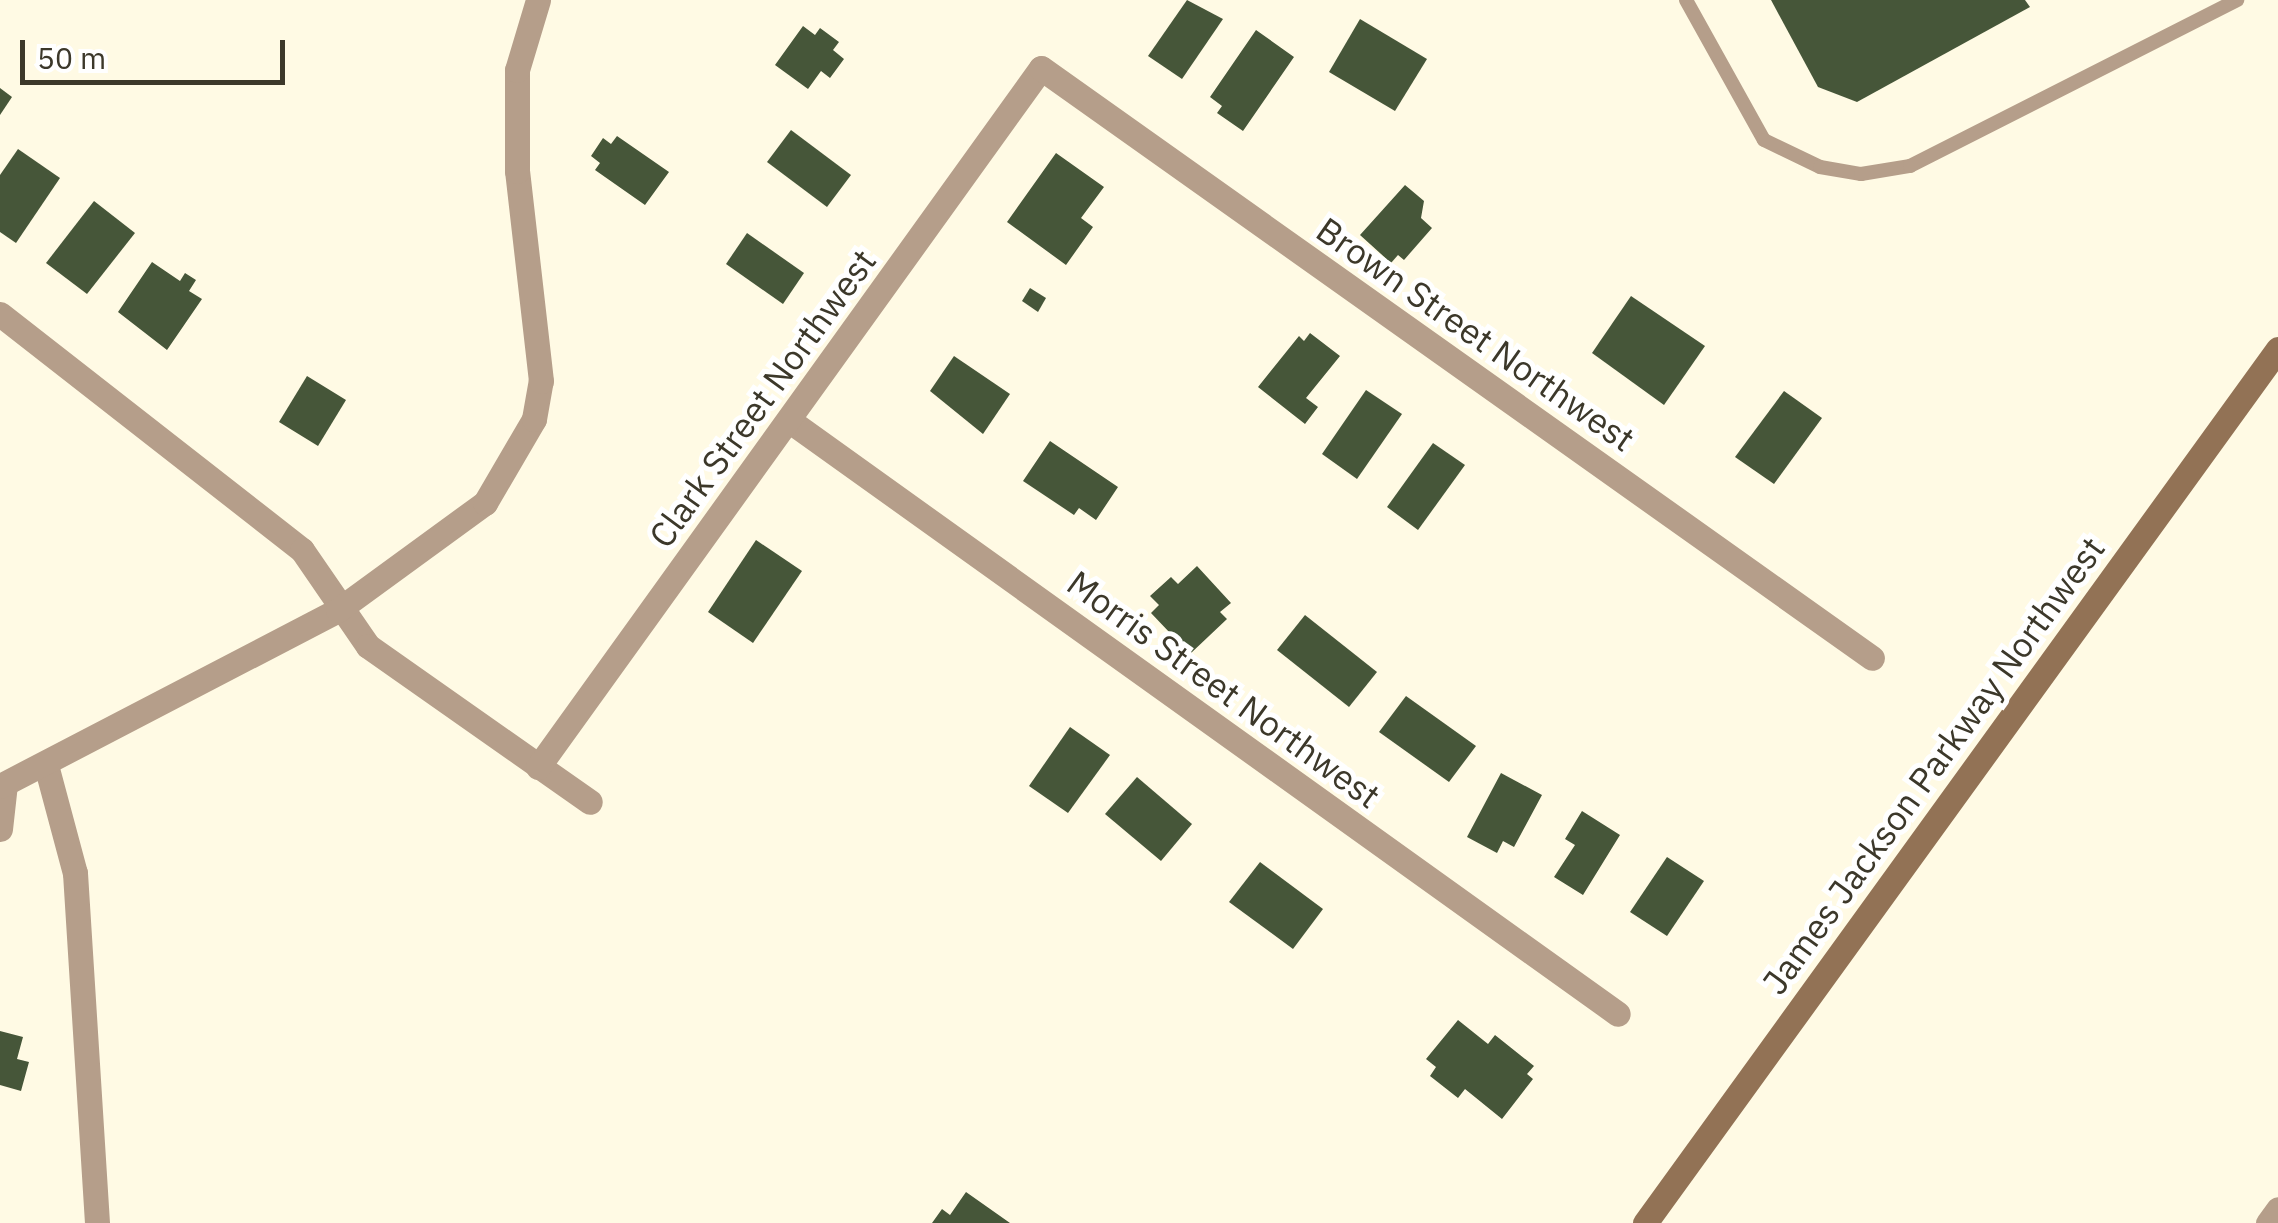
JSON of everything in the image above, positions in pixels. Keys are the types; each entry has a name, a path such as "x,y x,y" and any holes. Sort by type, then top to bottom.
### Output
{"main road":[{"name":"James Jackson Parkway Northwest","path":"1645,1223 2278,349"}],"street":[{"path":"0,829 2,785 338,610 484,503 534,419 541,335 517,171 517,70 538,0"},
{"name":"Clark Street Northwest","path":"538,766 1041,68"},
{"name":"Brown Street Northwest","path":"1041,68 1872,658"},
{"path":"0,314 302,550 338,610 368,646 590,802"},
{"name":"Morris Street Northwest","path":"790,421 1618,1014"},
{"path":"46,764 65,817 75,873 97,1223"},
{"path":"2268,1223 2278,1209"}],"lane":[{"path":"1686,0 1764,140 1820,167 1862,174 1910,166 2237,0"}],"building":[{"path":"1187,0 1223,19 1182,79 1148,56"},
{"path":"1771,0 2025,0 2030,7 1857,102 1818,87"},
{"path":"1360,19 1427,59 1395,111 1329,72"},
{"path":"803,26 815,35 820,28 839,42 833,50 844,59 830,78 821,71 808,89 775,65"},
{"path":"1256,30 1294,57 1243,131 1217,113 1222,106 1210,97"},
{"path":"0,88 12,97 0,115"},
{"path":"791,130 851,175 827,207 767,162"},
{"path":"617,136 669,172 645,205 595,170 600,163 591,156 603,138 611,144"},
{"path":"18,149 60,178 16,243 0,232 0,175"},
{"path":"1056,153 1104,187 1081,218 1093,227 1066,265 1007,222"},
{"path":"1405,185 1424,201 1421,218 1432,228 1404,260 1398,255 1391,263 1360,235"},
{"path":"94,201 135,233 87,294 46,263"},
{"path":"747,233 804,273 783,304 726,264"},
{"path":"152,262 180,281 185,273 196,280 189,291 202,299 167,350 118,312"},
{"path":"1030,288 1046,298 1038,312 1022,301"},
{"path":"1631,296 1705,346 1664,405 1592,353"},
{"path":"1310,333 1340,356 1306,398 1318,407 1305,424 1258,387 1299,336 1304,341"},
{"path":"954,356 1010,394 983,434 930,391"},
{"path":"307,376 346,400 318,446 279,422"},
{"path":"1366,390 1402,414 1357,479 1322,454"},
{"path":"1784,391 1822,418 1774,484 1735,457"},
{"path":"1050,441 1118,487 1096,520 1079,508 1074,515 1023,481"},
{"path":"1433,443 1465,465 1418,530 1387,507"},
{"path":"756,540 802,571 753,643 708,612"},
{"path":"1197,566 1231,603 1220,612 1227,619 1190,654 1151,613 1159,605 1150,596 1171,577 1178,584"},
{"path":"1305,615 1377,672 1349,707 1277,650"},
{"path":"1406,696 1476,746 1449,782 1379,732"},
{"path":"1070,727 1110,755 1068,813 1029,786"},
{"path":"1501,773 1542,795 1514,847 1503,841 1497,853 1467,837"},
{"path":"1137,777 1192,824 1161,861 1105,814"},
{"path":"1582,811 1620,835 1583,895 1554,877 1575,845 1565,839"},
{"path":"1667,857 1704,881 1667,936 1630,912"},
{"path":"1260,862 1323,909 1293,949 1229,902"},
{"path":"1458,1020 1488,1044 1495,1035 1534,1066 1527,1074 1533,1079 1502,1119 1465,1089 1458,1098 1430,1076 1436,1067 1426,1059"},
{"path":"0,1031 23,1037 17,1059 29,1062 21,1091 0,1085"},
{"path":"966,1192 1010,1223 932,1223 942,1209 950,1215"}]}
